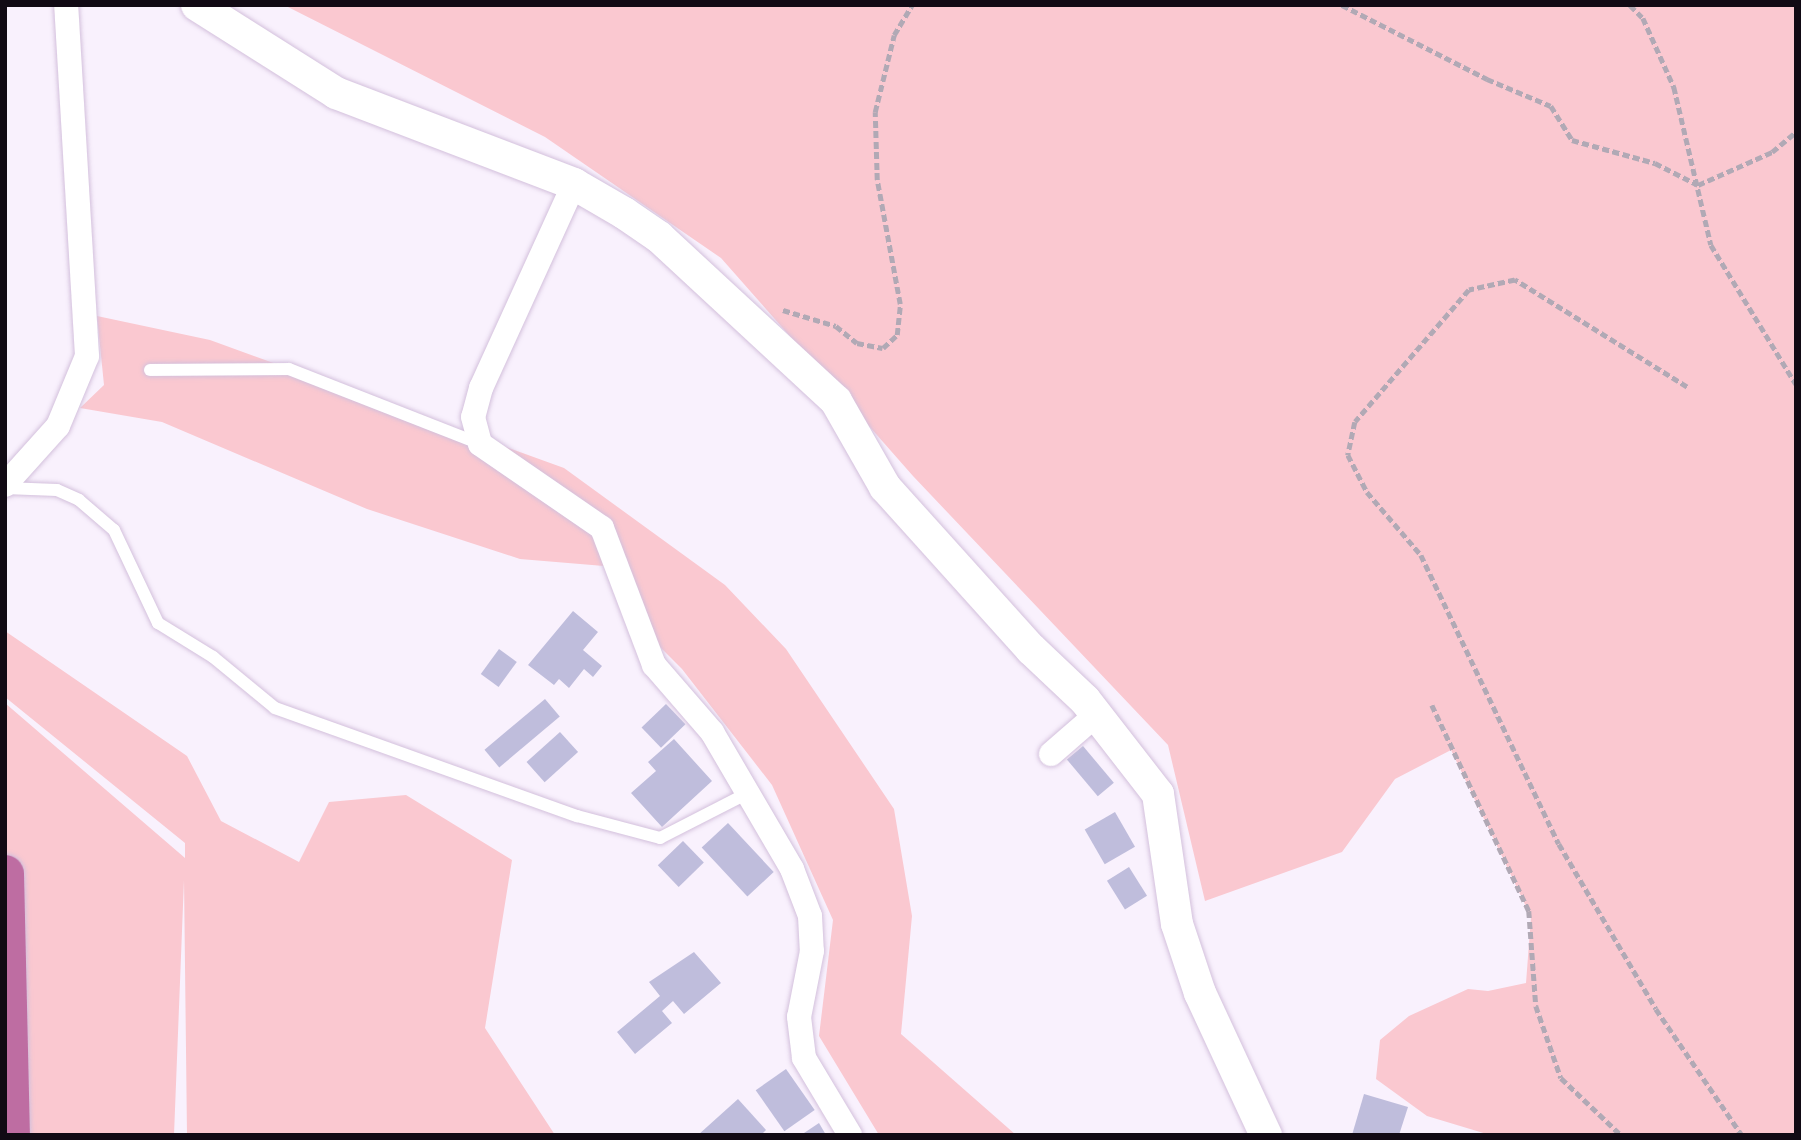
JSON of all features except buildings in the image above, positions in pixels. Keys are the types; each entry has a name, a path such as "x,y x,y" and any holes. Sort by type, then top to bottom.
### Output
{"highway":[{"path":"5,874 11,1135"}],"street":[{"path":"5,486 58,426 87,356 66,5"},
{"path":"197,5 336,93 574,184 659,237 765,331 836,401 885,487 1097,714 1158,794 1177,924 1200,993 1266,1135"},
{"path":"574,184 481,388 473,417 480,444 601,528 654,665 712,732 792,869 810,916 812,951 799,1017 804,1058 850,1135"},
{"path":"1051,754 1097,714"}],"lane":[{"path":"150,370 289,369 480,444"},
{"path":"5,486 57,490 79,500 114,530 158,623 213,657 275,708 577,816 660,838 748,793"}],"path":[{"path":"765,331 782,310 836,326 857,343 883,348 897,335 900,304 877,180 875,113 894,35 912,5"},
{"path":"1342,5 1486,79 1551,106 1572,140 1655,163 1698,185"},
{"path":"1630,5 1643,18 1674,87 1711,245 1796,384"},
{"path":"1698,185 1772,152 1796,132"},
{"path":"1687,387 1514,280 1469,290 1355,422 1348,455 1367,492 1421,555 1559,844 1656,1009 1742,1135"},
{"path":"1432,705 1528,911 1536,1006 1561,1078 1620,1135"}],"shaded area":[{"path":"284,5 1796,5 1796,1135 1490,1135 1427,1116 1376,1079 1380,1040 1409,1016 1468,989 1488,991 1526,983 1531,917 1451,750 1395,779 1342,852 1205,901 1168,745 913,476 721,258 545,137"},
{"path":"97,316 210,340 564,468 725,585 786,649 894,809 912,916 901,1034 1016,1135 879,1135 819,1036 833,920 772,785 682,669 645,632 628,568 520,559 367,509 162,422 80,408 104,385"},
{"path":"5,631 187,756 221,821 299,862 329,802 406,795 512,860 485,1028 555,1135 187,1135 184,880 174,1135 5,1135 5,703 185,858 185,843 5,697"}]}
